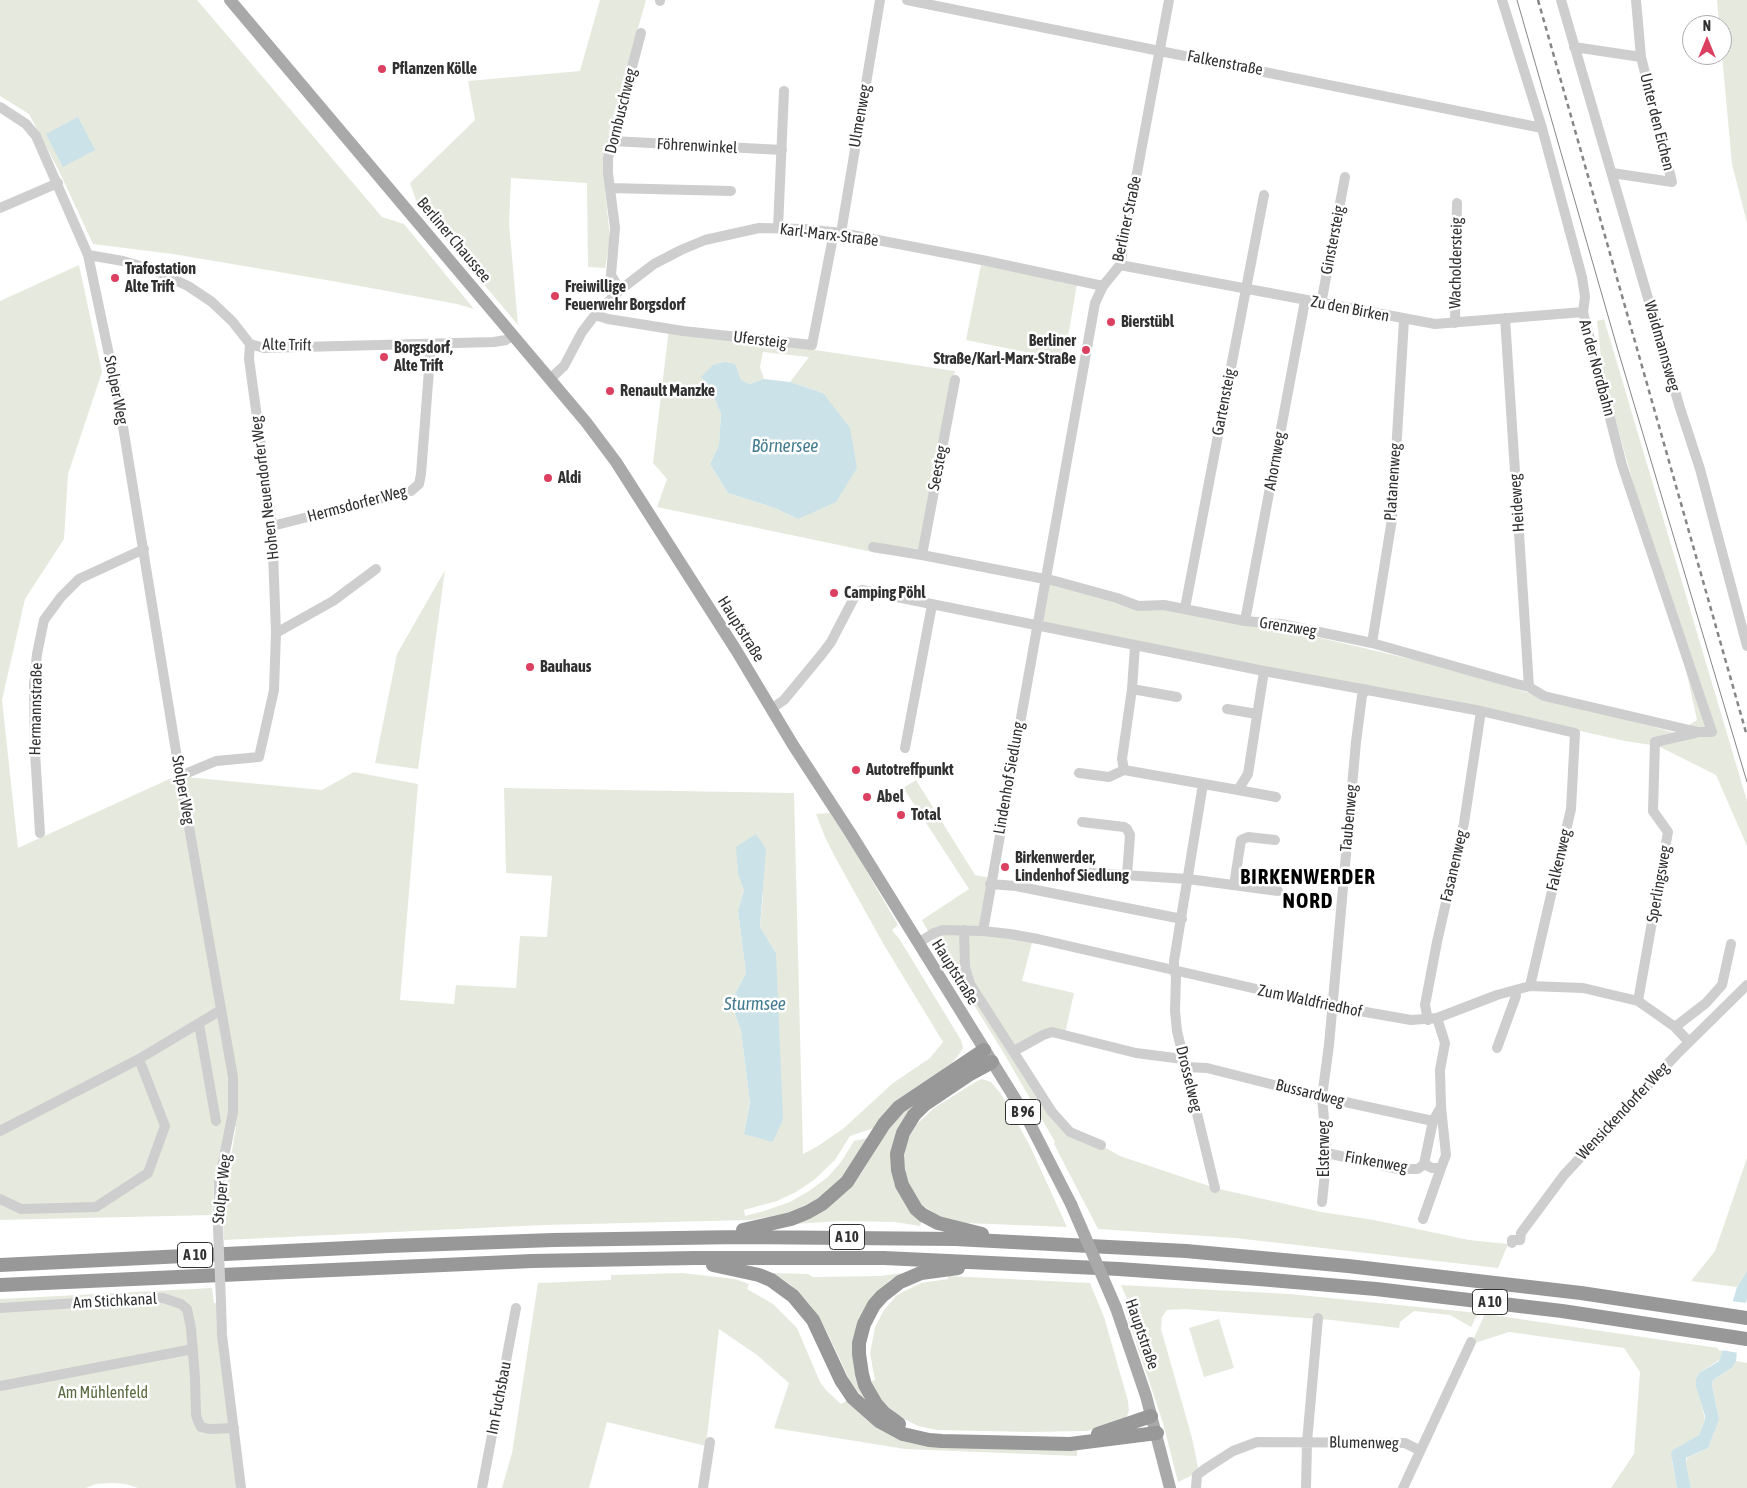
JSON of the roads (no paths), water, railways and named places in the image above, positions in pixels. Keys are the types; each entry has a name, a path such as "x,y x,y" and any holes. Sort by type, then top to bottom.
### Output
{"highway":[{"path":"673,1238 749,1230 791,1219 822,1204 847,1182 884,1124 899,1107 988,1056"},
{"path":"988,1056 914,1115 903,1133 899,1145 898,1170 908,1198 916,1209 930,1219 946,1226 1022,1242"},
{"name":"A 10","path":"0,1265 389,1246 673,1238 810,1237 1022,1242 1186,1251 1357,1267 1572,1292 1747,1318"},
{"name":"A 10","path":"0,1285 493,1263 662,1259 884,1258 1008,1263 1240,1277 1376,1289 1562,1311 1746,1339"},
{"path":"662,1259 744,1270 771,1280 802,1304 813,1320 841,1380 853,1398 879,1421 903,1434 921,1439 942,1441 1070,1444 1157,1433"},
{"path":"1008,1263 921,1273 900,1282 874,1305 861,1334 859,1344 860,1364 870,1395 884,1413 902,1426 927,1435 1040,1438 1093,1435 1114,1430 1151,1416"}],"main road":[{"name":"Berliner Chaussee","path":"230,0 550,379 602,444 632,486 644,507"},
{"name":"Hauptstraße","path":"644,507 770,709 847,827 1030,1122 1071,1204 1116,1308 1133,1355 1157,1433 1170,1488"}],"street":[{"name":"Ulmenweg","path":"837,232 880,0"},
{"name":"Falkenstraße","path":"907,0 1542,128"},
{"name":"Berliner Straße","path":"1045,579 1095,303 1103,286 1120,264 1170,0"},
{"name":"An der Nordbahn","path":"1502,0 1542,128 1582,278 1585,297 1583,312 1622,464 1712,732"},
{"name":"Waidmannsweg","path":"1561,0 1680,408 1700,469 1747,646"},
{"name":"Unter den Eichen","path":"1612,173 1672,182 1641,57 1636,0"},
{"name":"Dornbuschweg","path":"620,290 610,275 615,228 608,158 641,34"},
{"path":"1574,47 1641,57"},
{"path":"778,228 784,90"},
{"name":"Stolper Weg","path":"0,107 26,124 36,136 88,255 120,402 180,776 233,1077 234,1102 232,1124 219,1182 218,1228 222,1335 241,1488"},
{"name":"Föhrenwinkel","path":"613,141 782,150"},
{"name":"Ginstersteig","path":"1321,304 1345,177"},
{"path":"0,208 58,183"},
{"path":"610,188 731,191"},
{"name":"Gartensteig","path":"1185,608 1264,196"},
{"name":"Wacholdersteig","path":"1455,323 1457,203"},
{"name":"Karl-Marx-Straße","path":"550,379 564,366 582,332 595,315 620,290 654,264 680,250 705,240 735,232 759,228 778,228 837,232 1103,286"},
{"name":"Ufersteig","path":"595,315 608,319 683,331 812,345 837,232"},
{"name":"Alte Trift","path":"88,255 123,261 154,270 188,286 212,302 232,321 250,344 264,348 502,341 513,335"},
{"name":"Zu den Birken","path":"1120,264 1404,320 1435,324 1583,312"},
{"name":"Ahornweg","path":"1246,621 1304,300"},
{"name":"Heideweg","path":"1505,318 1529,687"},
{"name":"Platanenweg","path":"1372,643 1392,519 1404,320"},
{"name":"Hohen Neuendorfer Weg","path":"180,776 216,761 259,756 274,690 276,633 272,526 248,359 250,344"},
{"name":"Hermsdorfer Weg","path":"272,526 411,491 419,484 422,474 431,344"},
{"name":"Seesteg","path":"922,555 955,380"},
{"name":"Grenzweg","path":"873,547 1045,579 1096,592 1138,606 1164,605 1185,608 1246,621 1281,624 1372,643 1529,687 1544,696 1698,732"},
{"name":"Hermannstraße","path":"40,833 35,752 34,685 37,654 44,620 61,597 79,579 144,549"},
{"path":"276,633 332,601 376,569"},
{"name":"Lindenhof Siedlung","path":"983,931 1045,579"},
{"path":"770,709 784,700 822,654 831,642 856,594 862,590 1135,646 1481,711"},
{"path":"905,748 932,605"},
{"path":"1124,770 1122,759 1132,689 1135,646"},
{"path":"1238,790 1248,774 1264,671"},
{"path":"1132,689 1177,697"},
{"name":"Taubenweg","path":"1332,1006 1356,742 1362,696 1365,689"},
{"path":"1227,709 1257,714"},
{"name":"Falkenweg","path":"1481,711 1575,733 1571,809 1530,986"},
{"name":"Fasanenweg","path":"1423,1219 1446,1155 1441,1107 1440,1070 1445,1044 1425,1005 1464,823 1481,711"},
{"name":"Grenzweg","path":"1655,742 1698,732 1712,732"},
{"name":"Sperlingsweg","path":"1638,1001 1668,832 1654,811 1655,742"},
{"path":"1079,773 1109,777 1124,770 1276,797"},
{"name":"Drosselweg","path":"1202,784 1174,970 1176,976 1175,1019 1216,1188"},
{"path":"1082,822 1128,829 1130,835 1128,875"},
{"path":"1234,886 1241,840 1248,837 1275,840"},
{"path":"1075,872 1188,879 1278,891"},
{"path":"990,884 1016,886 1182,919"},
{"name":"Zum Waldfriedhof","path":"918,943 938,931 964,930 1038,939 1332,1006 1385,1017 1411,1020 1432,1019 1530,986 1583,988 1638,1001 1675,1027 1688,1042"},
{"name":"Hauptstraße","path":"964,930 964,958 968,977 974,990 1052,1112 1070,1132 1102,1145"},
{"path":"1675,1027 1706,1003 1722,985 1731,944"},
{"name":"Wensickendorfer Weg","path":"1512,1243 1512,1240 1520,1240 1521,1233 1564,1175 1688,1042 1747,985"},
{"path":"1496,1048 1516,996 1515,990"},
{"name":"Elsterweg","path":"1322,1202 1326,1153 1322,1097 1332,1006"},
{"path":"0,1132 139,1059 221,1010"},
{"path":"199,1024 216,1121"},
{"name":"Bussardweg","path":"1014,1051 1052,1032 1322,1097 1434,1121"},
{"path":"0,1199 21,1209 96,1207 148,1173 164,1126 139,1059"},
{"name":"Fasanenweg","path":"1424,1164 1434,1121 1441,1107"},
{"name":"Finkenweg","path":"1326,1153 1398,1169 1418,1169 1424,1164"},
{"path":"1424,1164 1432,1168 1441,1168"},
{"name":"Am Stichkanal","path":"0,1308 163,1298 181,1304 186,1309 191,1328 196,1415 198,1421 201,1426 210,1429 234,1428"},
{"name":"Im Fuchsbau","path":"482,1488 516,1308"},
{"path":"1307,1442 1318,1318"},
{"path":"1402,1488 1471,1342"},
{"path":"0,1386 193,1349"},
{"path":"703,1488 710,1442"},
{"name":"Blumenweg","path":"1196,1488 1197,1475 1233,1451 1244,1446 1262,1442 1405,1444 1419,1450"},
{"name":"Blumenweg","path":"1306,1488 1307,1442"}],"water":[{"path":"78,117 95,150 63,167 46,134"},
{"name":"Börnersee","path":"725,362 735,364 741,380 750,384 764,379 790,382 823,393 850,428 857,468 836,502 798,519 775,508 728,493 710,464 719,445 721,414 709,385 701,377 713,365"},
{"name":"Sturmsee","path":"756,834 766,849 760,927 776,953 783,1119 773,1142 744,1134 750,1103 741,1031 731,1002 746,973 738,911 744,890 738,874 736,847"},
{"path":"1747,1271 1747,1298 1736,1361 1733,1367 1713,1380 1712,1385 1719,1419 1708,1448 1686,1458 1691,1488 1677,1488 1671,1454 1673,1450 1699,1435 1705,1416 1696,1386 1696,1379 1699,1373 1719,1361 1724,1347 1737,1287"}],"tram line":[{"path":"1517,0 1617,347 1747,782"}],"railway":[{"path":"1538,0 1747,736"}],"place":[{"name":"Pflanzen Kölle","path":"382,69"},
{"name":"Trafostation Alte Trift","path":"115,278"},
{"name":"Freiwillige Feuerwehr Borgsdorf","path":"555,296"},
{"name":"Bierstübl","path":"1111,322"},
{"name":"Berliner Straße/Karl-Marx-Straße","path":"1086,350"},
{"name":"Borgsdorf, Alte Trift","path":"384,357"},
{"name":"Renault Manzke","path":"610,391"},
{"name":"Aldi","path":"548,478"},
{"name":"Camping Pöhl","path":"834,593"},
{"name":"Bauhaus","path":"530,667"},
{"name":"Autotreffpunkt","path":"856,770"},
{"name":"Abel","path":"867,797"},
{"name":"Total","path":"901,815"},
{"name":"Birkenwerder, Lindenhof Siedlung","path":"1005,867"}],"district":[{"name":"BIRKENWERDER NORD","path":"1308,889"}],"park label":[{"name":"Am Mühlenfeld","path":"103,1393"}]}
